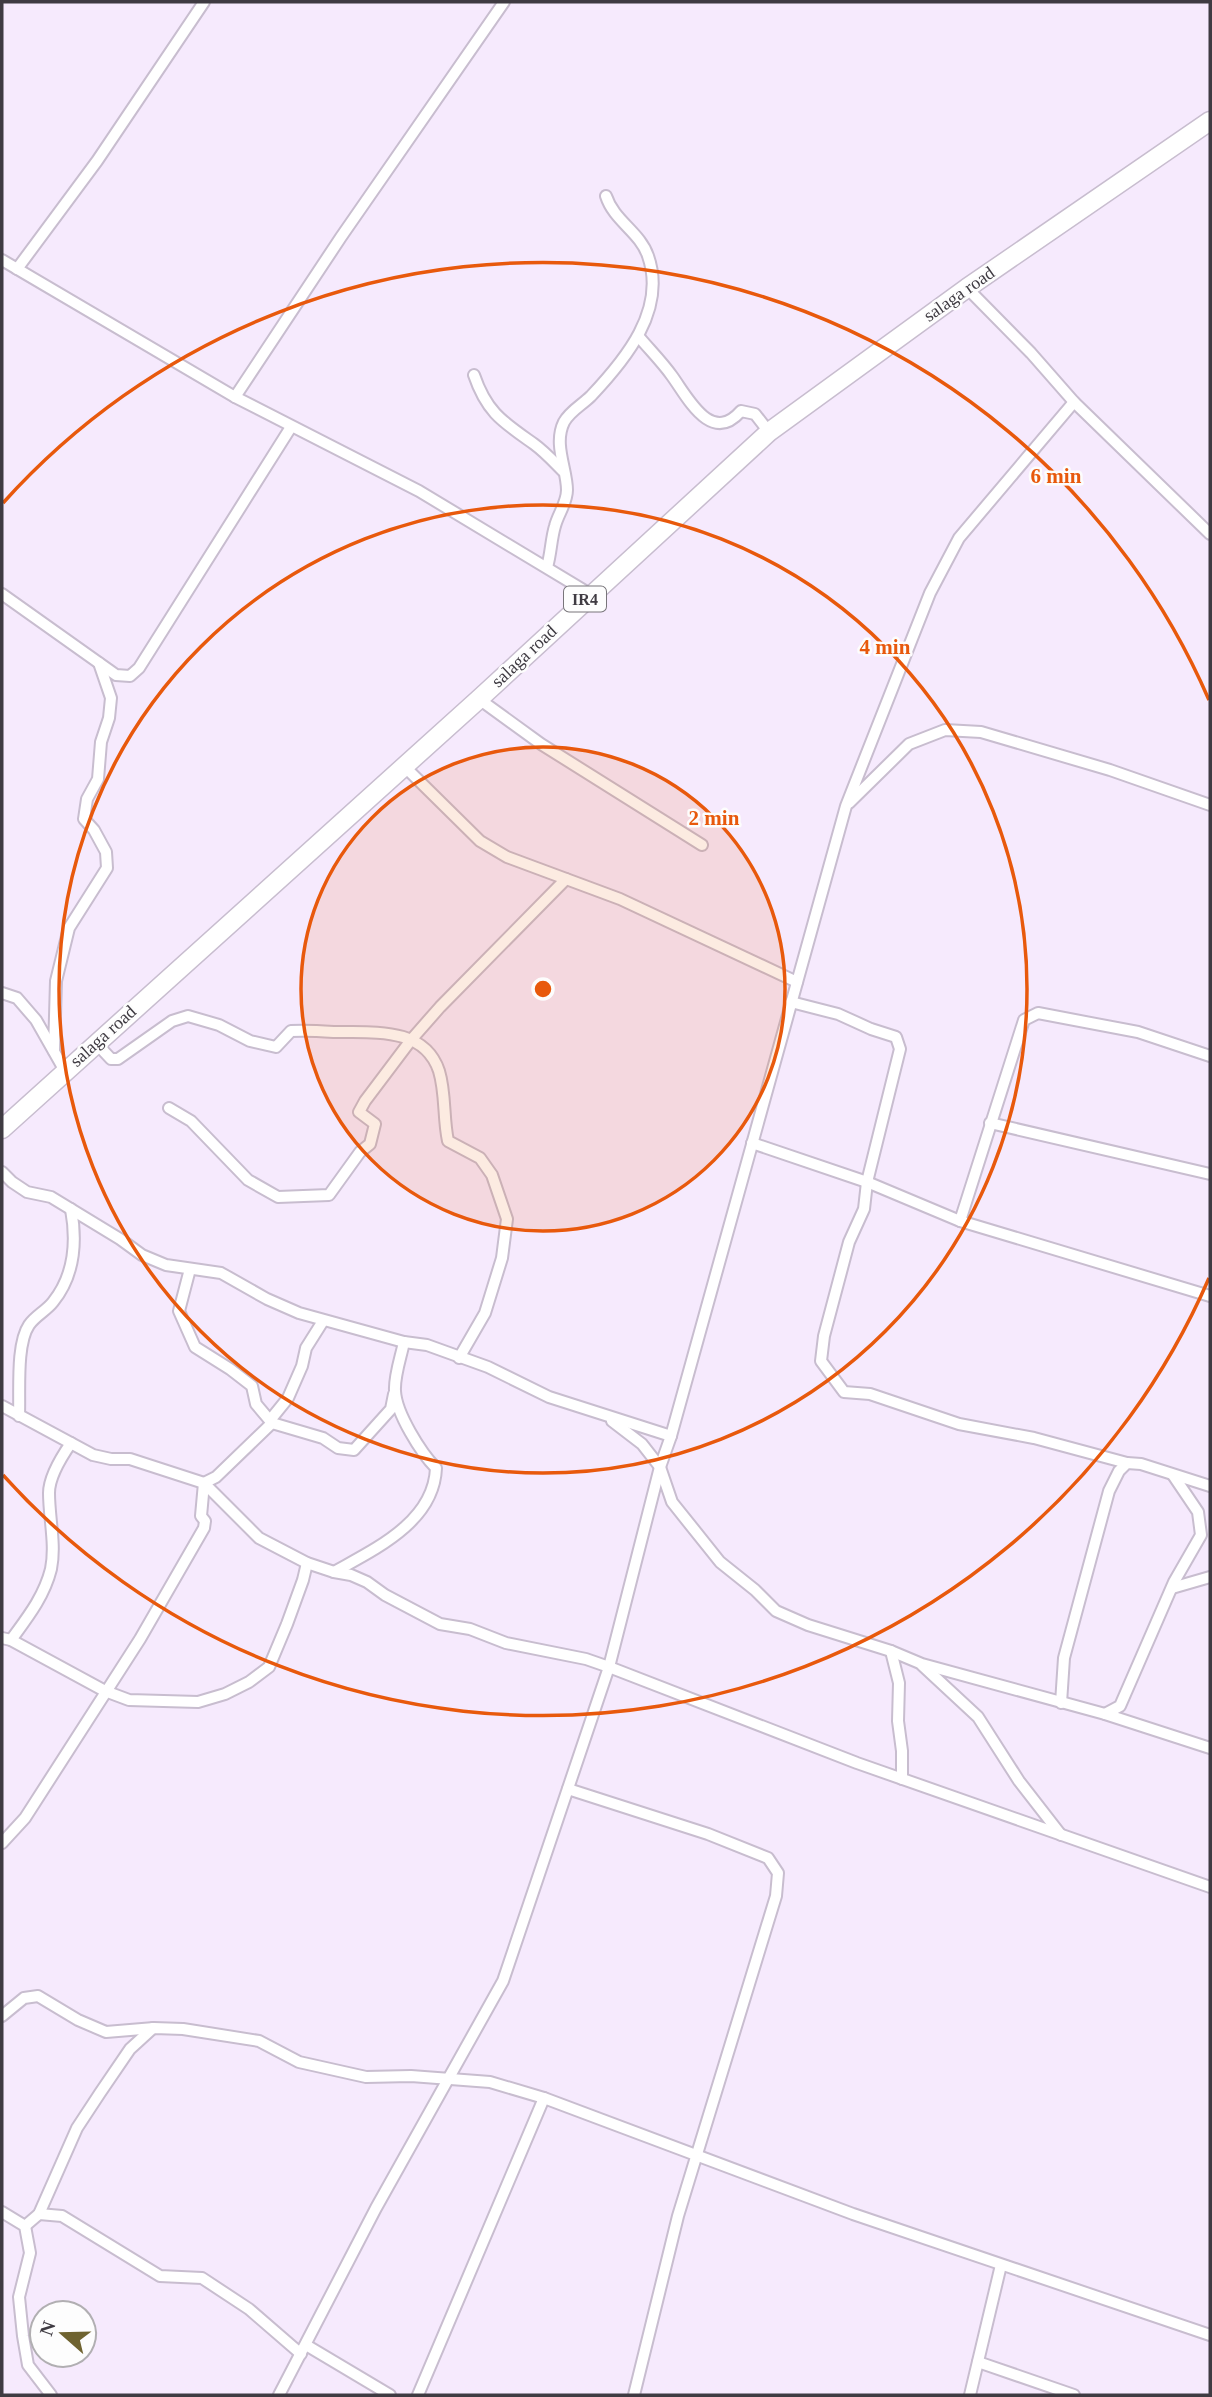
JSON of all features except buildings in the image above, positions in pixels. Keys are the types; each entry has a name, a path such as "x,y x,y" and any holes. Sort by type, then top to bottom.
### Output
{"main road":[{"name":"salaga road","path":"2,1129 769,432 967,288 1210,121"}],"street":[{"path":"18,269 97,161 204,2"},
{"path":"235,397 341,237 504,2"},
{"path":"547,567 556,522 567,490 560,444 563,423 614,372 639,337 649,307 652,282 649,258 644,245 610,209 606,195"},
{"path":"2,260 235,397 419,491 590,594"},
{"path":"967,288 1074,402 1210,534"},
{"path":"639,337 661,361 687,399 713,423 724,424 733,420 741,411 755,414 769,432"},
{"path":"474,375 489,408 511,429 537,446 563,471"},
{"path":"279,2395 376,2208 503,1981 609,1667 660,1467 671,1436 846,806 930,593 959,538 1074,402"},
{"path":"2,594 116,675 130,676 139,668 291,427"},
{"path":"54,1051 56,981 69,928 107,868 106,852 94,830 84,819 87,799 98,779 101,742 109,718 111,698 99,663"},
{"path":"478,699 541,744 702,845"},
{"path":"846,806 909,744 944,730 981,732 1110,769 1210,805"},
{"path":"404,766 480,841 507,857 620,898 797,982"},
{"path":"169,1108 191,1121 248,1180 278,1197 329,1195 360,1153 370,1144 375,1124 359,1112 365,1101 411,1040 566,879"},
{"path":"2,992 17,998 36,1020 65,1071"},
{"path":"791,1003 838,1014 871,1030 896,1037 900,1049 867,1182 864,1209 849,1242 824,1336 821,1360 844,1392 870,1394 959,1424 1034,1438 1141,1464 1210,1486"},
{"path":"960,1221 1024,1020 1038,1013 1138,1032 1210,1056"},
{"path":"96,1043 111,1059 118,1059 172,1021 188,1016 219,1025 250,1041 276,1046 291,1031 384,1032 411,1040 428,1051 438,1067 442,1084 448,1141 480,1158 492,1175 507,1219 502,1258 485,1313 458,1358"},
{"path":"990,1123 1210,1174"},
{"path":"752,1143 867,1182 960,1221 1210,1296"},
{"path":"2,1172 27,1192 51,1197 142,1255 166,1265 221,1273 267,1298 323,1321 404,1342 427,1345 488,1367 549,1397 671,1436"},
{"path":"19,1416 20,1350 29,1324 53,1303 69,1276 76,1235 71,1209"},
{"path":"190,1269 179,1311 195,1348 230,1368 252,1386 257,1404 271,1421 323,1438 338,1448 354,1450 391,1409 404,1342"},
{"path":"204,1483 216,1477 271,1421 288,1398 302,1366 306,1348 323,1321"},
{"path":"334,1572 370,1552 410,1524 436,1483 436,1468 426,1457 402,1416 394,1391"},
{"path":"2,1406 93,1455 111,1460 130,1459 204,1483 259,1538 307,1563 334,1572 351,1574 440,1624 470,1629 506,1643 586,1659 902,1779 1210,1887"},
{"path":"606,1416 642,1444 660,1467 672,1502 720,1562 755,1590 775,1611 922,1664 1105,1714 1210,1748"},
{"path":"71,1443 61,1458 49,1491 51,1567 41,1599 6,1639 105,1691 129,1700 198,1702 225,1694 249,1682 269,1667 292,1611 307,1563"},
{"path":"1061,1703 1064,1658 1109,1491 1119,1471 1128,1463"},
{"path":"1105,1714 1120,1706 1172,1588 1201,1535 1198,1512 1173,1475"},
{"path":"2,1843 25,1818 139,1639 204,1528 205,1521 201,1516 204,1483"},
{"path":"1172,1588 1210,1577"},
{"path":"891,1651 900,1683 898,1721 902,1779"},
{"path":"922,1664 978,1717 1019,1781 1061,1835"},
{"path":"568,1789 709,1834 768,1858 778,1873 776,1896 678,2216 634,2395"},
{"path":"2,2017 24,1998 38,1996 78,2020 106,2032 154,2028 183,2029 259,2041 299,2062 366,2077 447,2078 490,2082 544,2098 853,2214 1210,2334"},
{"path":"25,2226 38,2214 77,2128 130,2049 154,2028"},
{"path":"418,2395 544,2098"},
{"path":"2,2211 25,2226 30,2253 19,2297 23,2336 28,2365 51,2395"},
{"path":"38,2214 62,2216 160,2276 202,2278 303,2349 390,2395"},
{"path":"970,2395 1001,2265"},
{"path":"978,2362 1074,2395"}]}
